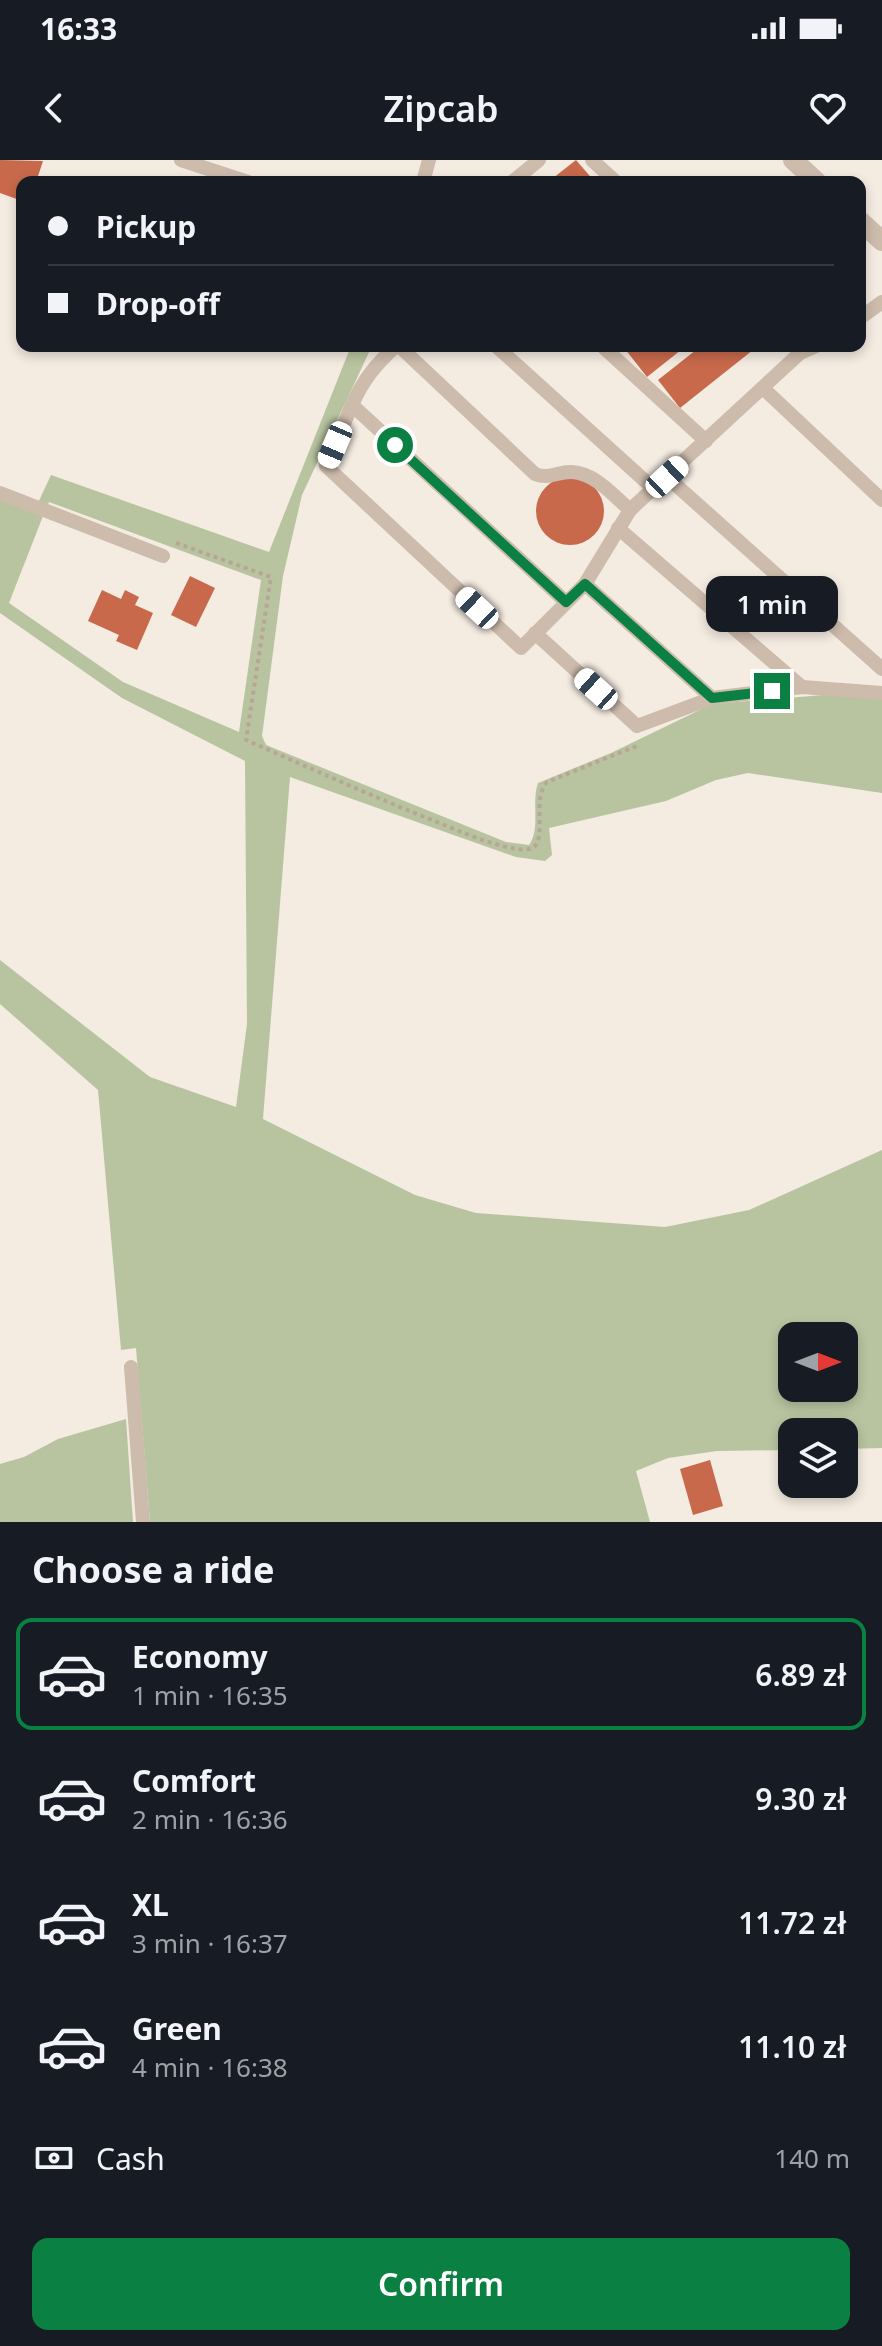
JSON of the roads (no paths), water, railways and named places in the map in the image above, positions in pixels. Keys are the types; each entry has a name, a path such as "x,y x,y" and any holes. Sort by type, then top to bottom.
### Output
{"street":[{"path":"793,160 810,176"},
{"path":"866,226 882,241"}],"lane":[{"path":"181,160 230,176"},
{"path":"519,176 539,160"},
{"path":"592,160 609,176"},
{"path":"390,352 361,383 326,466 521,648 585,584 630,510 763,388 794,352"},
{"path":"403,352 535,474 547,478 573,472 588,476 630,510"},
{"path":"503,352 654,489"},
{"path":"609,352 706,441"},
{"path":"763,388 882,500"},
{"path":"352,405 566,602"},
{"path":"667,477 882,669"},
{"path":"0,493 163,556"},
{"path":"618,528 802,687"},
{"path":"585,584 712,698"},
{"path":"535,633 637,726 712,698 802,687 882,693"},
{"path":"131,1367 143,1522"}]}
